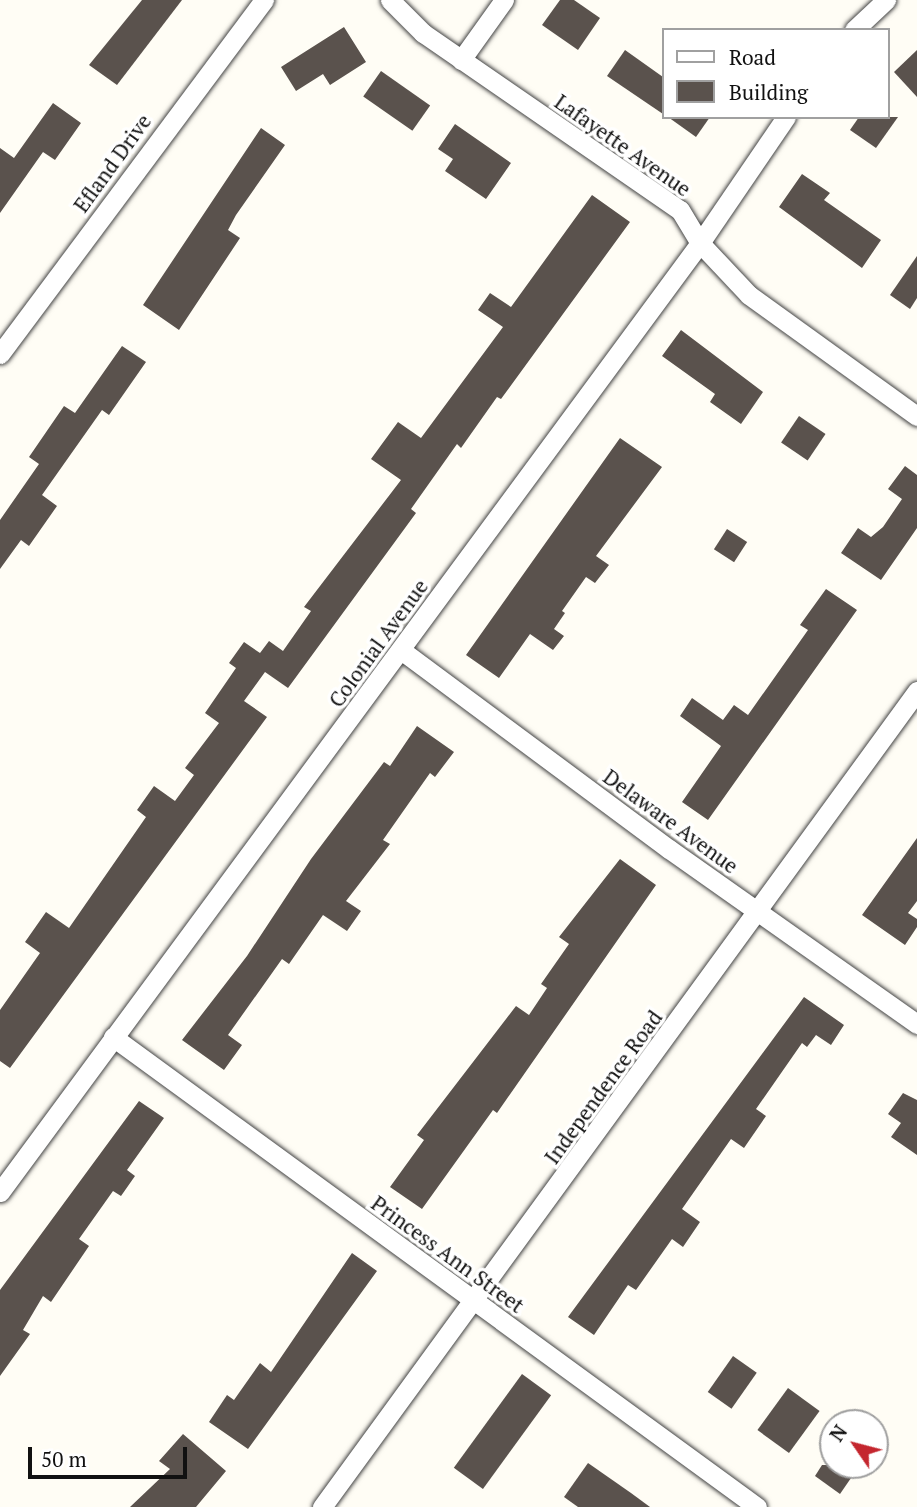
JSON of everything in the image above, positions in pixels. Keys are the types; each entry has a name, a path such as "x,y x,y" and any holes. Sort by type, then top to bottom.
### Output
{"street":[{"name":"Efland Drive","path":"0,354 264,0"},
{"name":"Lafayette Avenue","path":"390,0 423,33 680,210 700,243 749,295 917,416"},
{"path":"461,60 504,0"},
{"path":"856,28 886,0"},
{"name":"Colonial Avenue","path":"0,1192 700,243 785,119"},
{"name":"Delaware Avenue","path":"401,650 917,1024"},
{"name":"Independence Road","path":"322,1507 760,912 917,691"},
{"name":"Princess Ann Street","path":"113,1037 757,1507"}],"building":[{"path":"142,0 182,0 117,85 89,65"},
{"path":"560,0 574,0 600,18 578,50 542,25"},
{"path":"344,27 366,62 330,85 323,74 296,91 281,67"},
{"path":"625,50 662,76 662,113 607,76"},
{"path":"917,50 917,97 894,72"},
{"path":"381,71 430,105 412,131 363,96"},
{"path":"53,103 81,123 55,160 43,152 0,213 0,148 14,158"},
{"path":"898,117 876,148 850,130 858,119"},
{"path":"671,119 709,119 696,137"},
{"path":"455,124 511,163 486,199 445,171 453,159 438,149"},
{"path":"261,128 285,145 236,215 228,230 240,238 179,330 143,305"},
{"path":"802,174 830,193 824,200 881,240 862,268 779,207"},
{"path":"592,195 630,222 501,399 497,397 461,448 457,444 411,509 416,513 288,688 265,672 244,701 267,717 10,1068 0,1061 0,1010 40,953 25,942 46,912 69,928 146,817 137,810 154,786 175,801 194,775 185,768 219,723 205,713 236,668 229,663 244,642 260,653 269,641 283,651 311,611 304,607 401,480 371,459 398,422 421,438 503,327 478,310 490,293 511,307"},
{"path":"917,256 917,298 910,309 890,295"},
{"path":"681,330 763,392 741,424 710,402 715,394 662,356"},
{"path":"122,346 146,362 109,415 102,410 42,495 57,506 29,546 21,540 0,569 0,520 39,464 29,457 64,406 75,413"},
{"path":"799,416 826,434 808,460 781,443"},
{"path":"620,438 662,467 596,556 609,565 595,583 586,577 562,611 565,613 554,629 564,636 553,650 530,634 499,678 466,655"},
{"path":"905,466 917,475 917,528 881,580 841,553 858,528 871,537 883,527 902,499 888,489"},
{"path":"727,529 747,542 734,562 714,549"},
{"path":"826,589 857,610 708,820 682,802 721,746 680,716 692,698 723,720 734,705 748,715 808,630 800,625"},
{"path":"417,726 454,752 435,777 430,773 383,840 390,844 346,901 361,911 347,931 323,915 289,964 282,959 228,1035 242,1045 224,1070 182,1040 247,956 311,859 384,762 390,766"},
{"path":"917,838 917,901 908,913 917,919 917,927 905,945 862,915"},
{"path":"620,859 656,885 497,1113 493,1110 422,1209 390,1187 424,1140 417,1135 516,1006 529,1015 547,988 541,984 569,944 559,937"},
{"path":"804,997 844,1025 831,1045 816,1035 807,1047 802,1043 756,1109 766,1116 744,1148 731,1139 682,1209 700,1222 683,1247 672,1239 636,1290 628,1285 594,1335 568,1317"},
{"path":"903,1093 917,1100 917,1155 891,1137 901,1123 888,1114"},
{"path":"139,1101 164,1118 127,1170 135,1176 121,1196 113,1191 79,1239 89,1246 51,1302 43,1296 23,1330 30,1334 0,1376 0,1290"},
{"path":"352,1253 377,1271 248,1449 209,1422 227,1395 234,1400 260,1363 271,1372"},
{"path":"733,1356 757,1373 732,1409 708,1392"},
{"path":"522,1374 551,1395 483,1489 454,1468"},
{"path":"788,1388 819,1411 789,1453 757,1430"},
{"path":"183,1434 226,1471 196,1507 130,1507 170,1469 159,1461"},
{"path":"588,1463 650,1507 578,1507 564,1497"},
{"path":"819,1479 850,1479 840,1494"}]}
